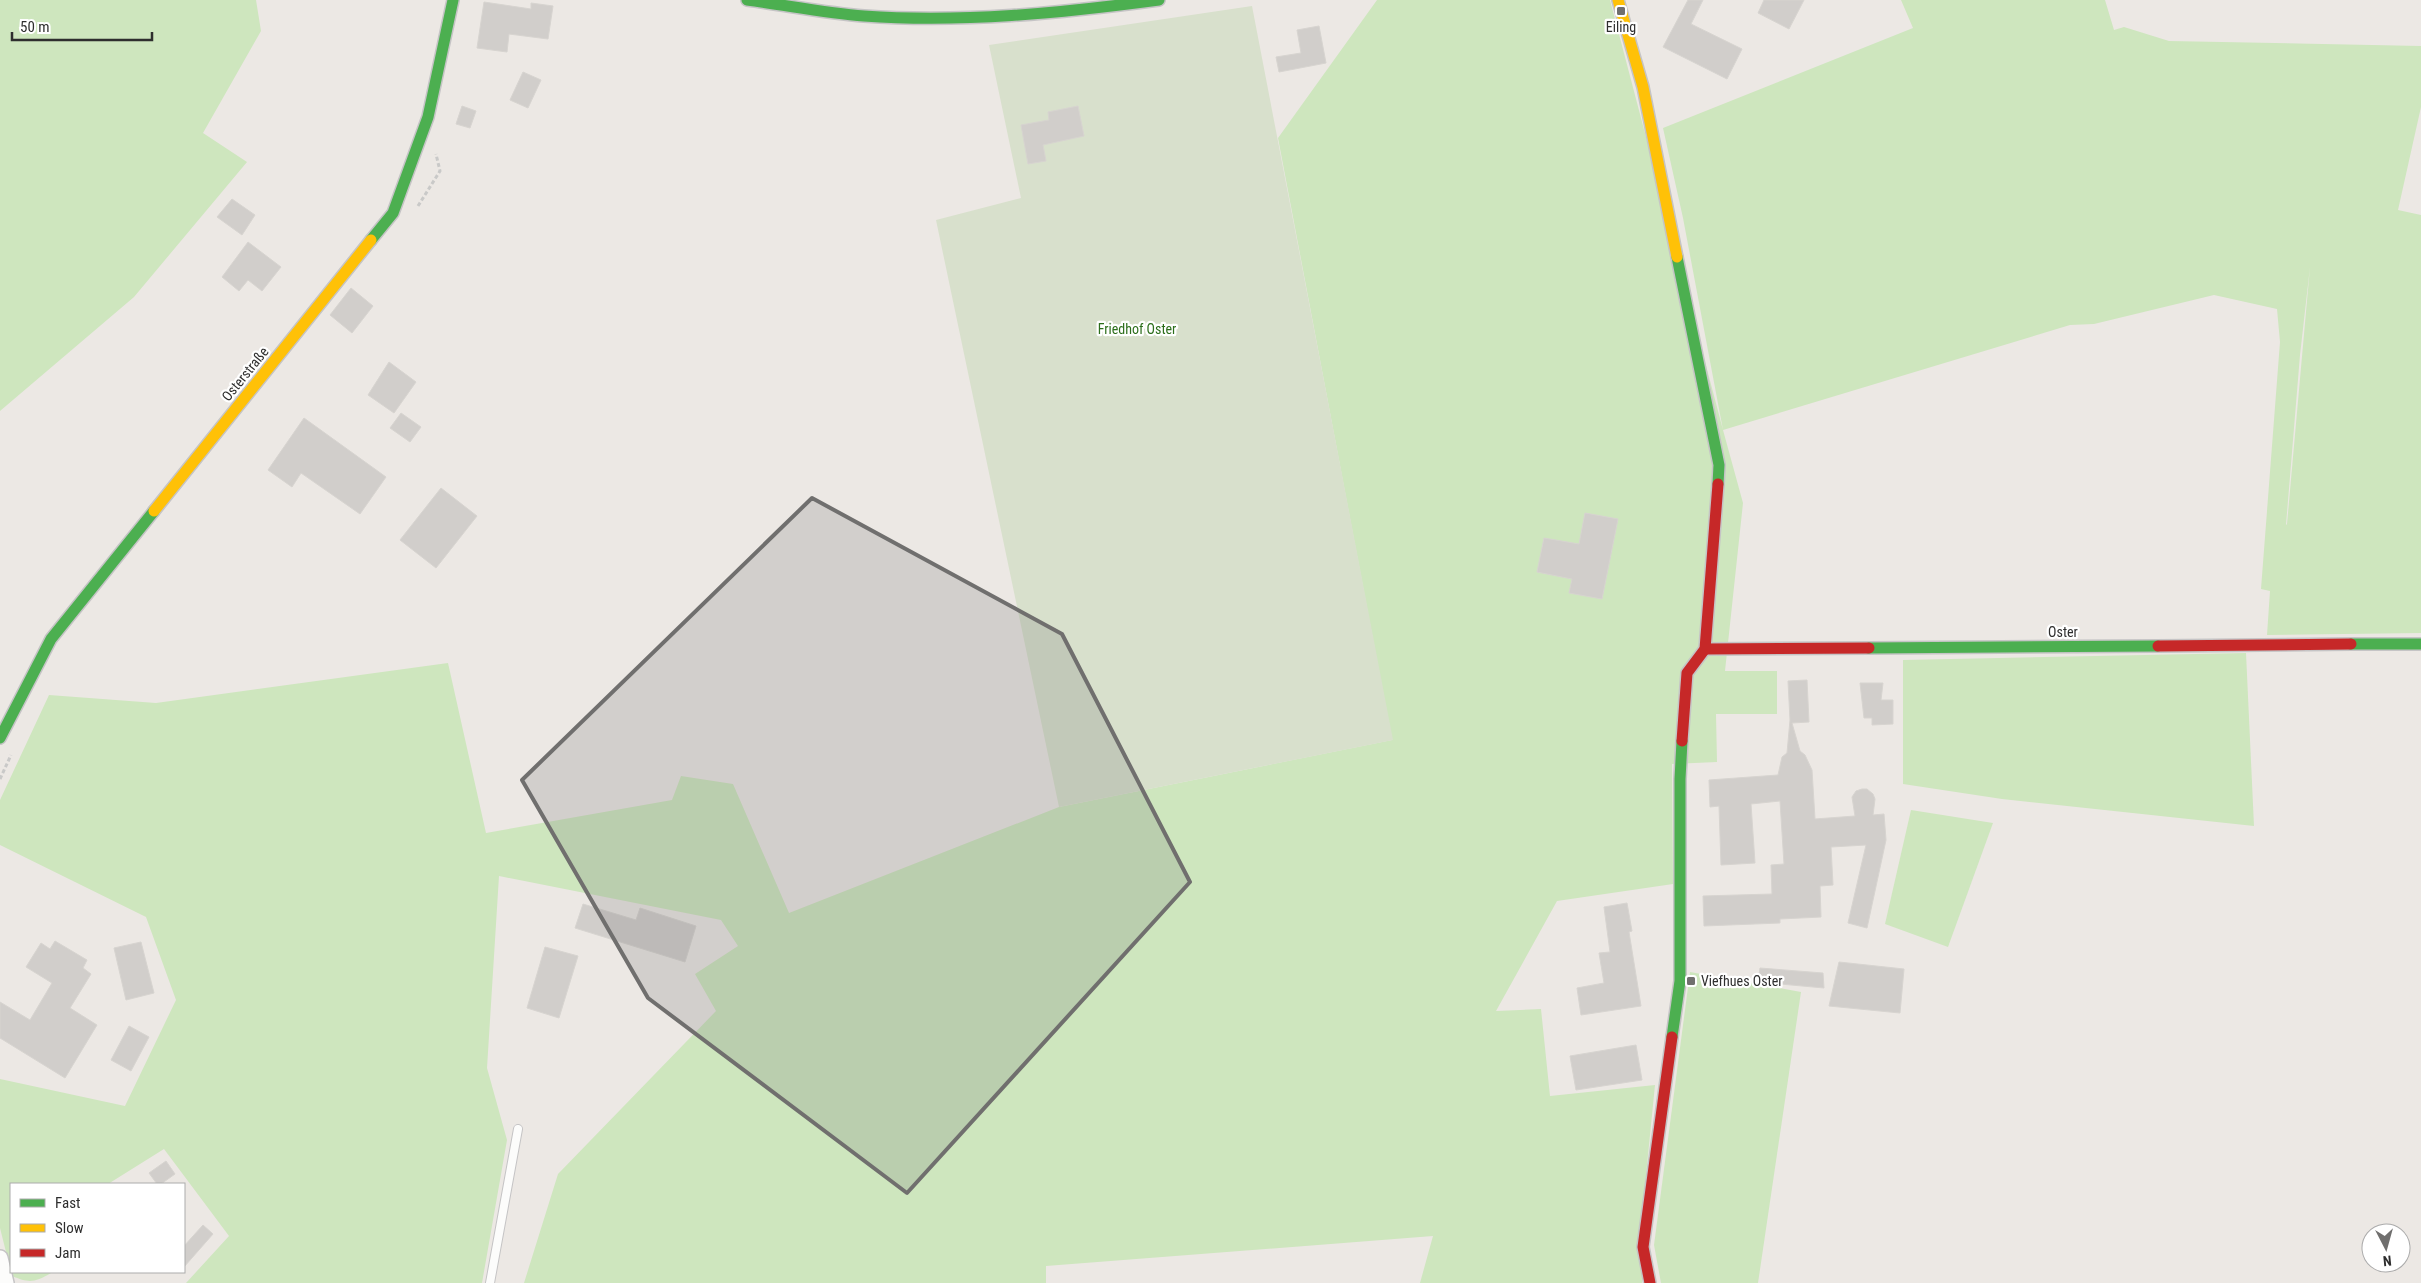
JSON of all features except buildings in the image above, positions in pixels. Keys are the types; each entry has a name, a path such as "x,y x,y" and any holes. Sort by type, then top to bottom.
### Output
{"street":[{"name":"Osterstraße","path":"0,738 51,639 393,213 428,118 452,0"},
{"path":"747,0 862,16 950,18 1060,13 1159,0"},
{"path":"1618,0 1643,87 1720,465 1705,649 1687,673 1680,779 1680,981 1643,1247 1650,1283"},
{"name":"Oster","path":"1705,649 2421,644"},
{"path":"0,1258 6,1283"}],"lane":[{"path":"490,1283 518,1129"}],"highlighted area":[{"path":"812,498 1062,634 1190,882 907,1193 648,998 522,780"}],"green space":[{"path":"0,0 256,0 261,31 203,133 247,162 134,297 0,411"},
{"path":"1377,0 1610,0 1743,503 1725,671 1777,671 1777,714 1716,714 1717,762 1672,764 1673,884 1557,901 1496,1011 1541,1009 1550,1096 1655,1085 1645,1185 1642,1283 1420,1283 1433,1236 1046,1266 1046,1283 524,1283 558,1174 716,1011 695,974 738,946 721,920 499,876 487,1068 507,1140 482,1283 186,1283 229,1236 164,1149 110,1183 10,1183 10,1268 0,1228 0,1079 125,1106 176,1000 146,917 0,845 0,800 49,695 156,703 448,663 486,833 672,800 681,776 733,784 789,913 1059,807 1392,740 1278,138"},
{"path":"1901,0 2105,0 2114,30 2124,27 2169,41 2421,46 2421,107 2398,210 2421,215 2421,633 2267,635 2270,591 2261,589 2280,342 2277,309 2214,295 2094,324 2070,325 1723,430 1683,218 1663,128 1913,28","holes":["2310,267 2287,524 2300,355"]},
{"name":"Friedhof Oster","path":"1252,6 1393,740 1059,807 936,220 1021,198 989,45"},
{"path":"2246,653 2254,826 2002,799 1903,784 1903,660"},
{"path":"1911,810 1993,823 1948,947 1885,924"},
{"path":"1690,972 1801,992 1758,1283 1661,1283 1654,1245"},
{"path":"11,1273 51,1273 32,1281 12,1276"}],"traffic: fast":[{"path":"371,240 393,213 428,117 453,0"},
{"path":"747,0 849,15 901,18 1011,16 1159,0"},
{"path":"1677,257 1719,465 1718,484"},
{"path":"0,738 51,639 154,511"},
{"path":"2351,644 2421,644"},
{"path":"1869,648 2158,646"},
{"path":"1672,1037 1680,981 1680,779 1682,741"}],"traffic: slow":[{"path":"1618,0 1643,87 1677,257"},
{"path":"154,511 371,240"}],"traffic: jam":[{"path":"1682,741 1687,673 1705,649 1718,484"},
{"path":"2158,646 2351,644"},
{"path":"1705,649 1869,648"},
{"path":"1650,1283 1643,1247 1672,1037"}],"place":[{"name":"Eiling","path":"1621,11"},
{"name":"Viefhues Oster","path":"1691,981"}]}
